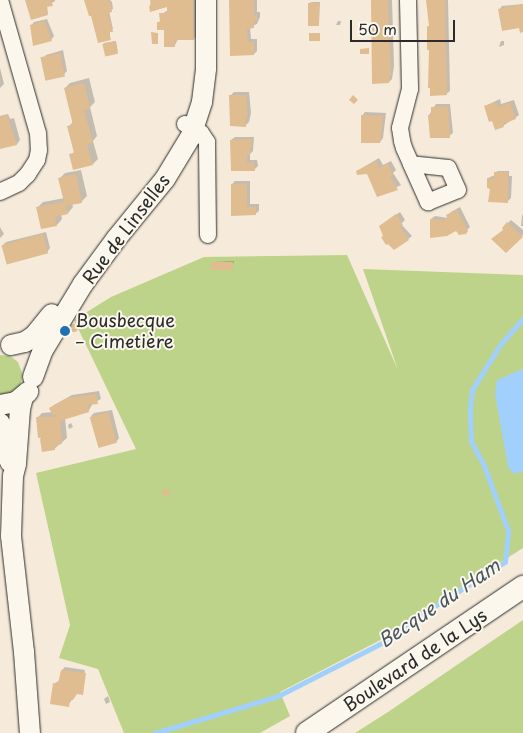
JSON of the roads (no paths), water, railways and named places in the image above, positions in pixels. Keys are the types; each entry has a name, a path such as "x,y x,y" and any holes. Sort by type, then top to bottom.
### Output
{"main road":[{"name":"Boulevard de la Lys","path":"307,733 523,587"}],"street":[{"path":"0,0 38,133 39,150 37,160 28,174 19,182 0,192"},
{"name":"Rue de Linselles","path":"4,343 30,339 50,319 88,258 153,179 189,126 202,102 207,52 206,0"},
{"path":"408,0 410,89 400,128 402,141 411,164"},
{"name":"Rue de Linselles","path":"23,397 29,390 43,350 83,284 116,238 165,179 184,150 189,126"},
{"path":"189,126 201,133 207,142 208,235"},
{"path":"4,343 20,349 29,359 33,377"},
{"path":"0,405 12,404 23,397"},
{"path":"13,476 23,397"},
{"path":"0,423 13,476 13,564 24,652 30,733"},
{"path":"25,733 28,705"}],"water":[{"path":"523,369 523,471 514,474 508,467 495,394 497,380"}],"waterway":[{"name":"Becque du Ham","path":"155,733 278,696 396,636 416,618 505,562 508,531 484,466 471,442 470,409 472,390 500,345 523,319"}],"place":[{"name":"Bousbecque – Cimetière","path":"65,331"}]}
